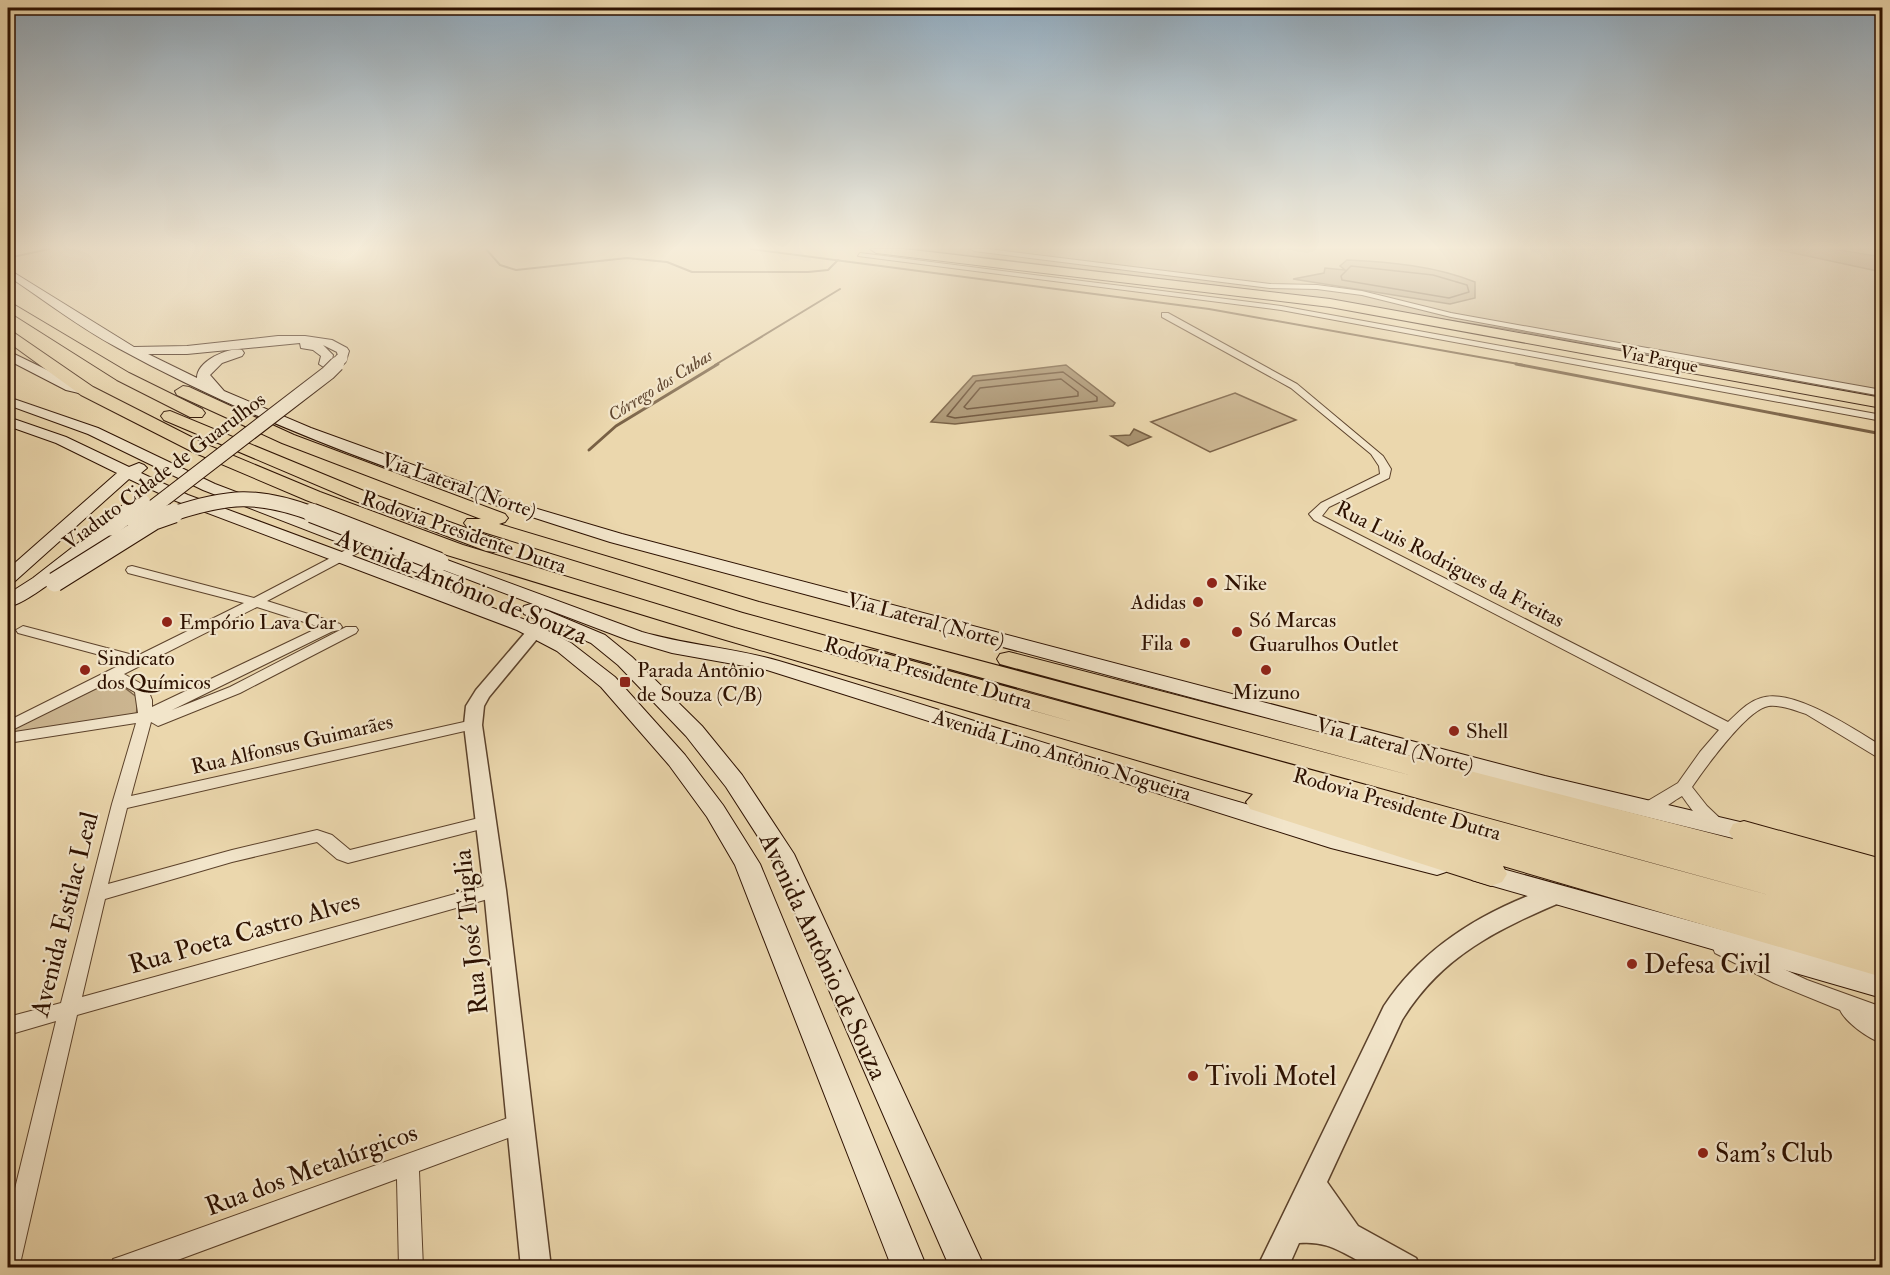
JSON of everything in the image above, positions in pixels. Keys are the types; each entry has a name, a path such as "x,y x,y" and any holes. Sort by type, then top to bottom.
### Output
{"highway":[{"name":"Rodovia Presidente Dutra","path":"13,308 77,351 163,398 282,449 487,528 752,607 1882,913"},
{"name":"Rodovia Presidente Dutra","path":"38,308 106,353 184,392 288,439 492,516 762,594 1882,890"},
{"path":"1361,308 1882,402"},
{"name":"Rodovia Presidente Dutra","path":"8,321 58,356 143,404 215,437 357,495 531,558 752,624 1882,939"},
{"name":"Rodovia Presidente Dutra","path":"8,335 87,391 199,448 313,496 455,550 581,590 1882,963"},
{"path":"1068,730 1094,750 1491,874"},
{"path":"1732,829 1882,871"}],"main road":[{"name":"Via Lateral (Norte)","path":"64,308 121,345 225,397 306,431 518,508 616,537 1499,772 1882,863"},
{"name":"Viaduto Cidade de Guarulhos","path":"8,612 55,582 328,374 342,358 343,351 334,344 308,339 171,353 150,352 121,345"},
{"name":"Viaduto Cidade de Guarulhos","path":"8,602 39,582 325,364 327,355 325,351 307,345 268,346 233,354 214,363 202,375 205,381 225,397"},
{"path":"8,355 71,387 87,391"},
{"name":"Avenida Antônio de Souza","path":"8,401 93,430 209,487 350,551"},
{"path":"9,421 39,411"},
{"name":"Avenida Antônio de Souza","path":"9,421 61,440 188,500 350,551 542,624 598,639 656,690 694,731 734,781 782,854 968,1268"},
{"path":"8,578 120,477 150,466 166,466"},
{"name":"Avenida Lino Antônio Nogueira","path":"55,582 154,520 199,505 240,498 282,502 663,644 770,664 1330,839 1418,862 1491,874 1882,986"},
{"name":"Avenida Antônio de Souza","path":"542,624 608,682 677,760 715,811 747,864 910,1268"}],"street":[{"name":"Via Parque","path":"1282,308 1882,418"},
{"path":"1425,308 1882,393"},
{"name":"Rua Luis Rodrigues da Freitas","path":"1165,315 1294,386 1375,452 1383,462 1387,469 1385,476 1325,505 1315,513 1318,518 1729,729"},
{"path":"11,722 256,603 350,551"},
{"path":"8,738 143,722 227,693 351,630 132,570"},
{"name":"Rua José Triglia","path":"536,1268 495,890 473,725 475,706 482,694 542,624"},
{"path":"143,722 332,626"},
{"path":"23,630 139,661"},
{"path":"113,674 142,690 146,702 143,722"},
{"path":"1647,809 1684,787 1705,756 1729,729 1756,705 1766,701 1780,702 1811,711 1882,753"},
{"name":"Avenida Estilac Leal","path":"8,1264 120,804 143,722"},
{"name":"Rua Alfonsus Guimarães","path":"120,804 473,725"},
{"path":"1684,787 1701,810 1732,829"},
{"path":"99,894 232,856 317,836 328,840 343,856 348,857 487,822"},
{"name":"Rua Poeta Castro Alves","path":"8,1026 495,890"},
{"path":"1272,1268 1393,1013 1411,985 1440,958 1476,933 1558,894"},
{"name":"Avenida Lino Antônio Nogueira","path":"1690,932 1791,983 1838,1002 1882,1015"},
{"path":"1838,1002 1882,1034"},
{"name":"Rua dos Metalúrgicos","path":"122,1268 519,1124"},
{"path":"408,1165 411,1268"},
{"path":"1312,1184 1334,1220 1348,1237"},
{"path":"1290,1229 1314,1227 1348,1237 1406,1268"}],"shaded area":[{"path":"1374,308 1882,308 1882,398 1512,330"},
{"path":"1235,393 1296,420 1210,452 1151,422"},
{"path":"112,678 138,698 136,718 8,736 8,730"}],"water":[{"path":"1066,365 1115,403 1113,406 955,424 931,422 973,376"},
{"path":"1134,429 1151,437 1128,446 1111,436 1130,435"}],"waterway":[{"name":"Córrego dos Cubas","path":"715,365 808,308"},
{"path":"1205,308 1524,365"},
{"name":"Córrego dos Cubas","path":"589,450 616,426 718,364"},
{"path":"1516,364 1882,434"}],"place":[{"name":"Nike","path":"1212,583"},
{"name":"Adidas","path":"1198,602"},
{"name":"Empório Lava Car","path":"167,622"},
{"name":"Só Marcas Guarulhos Outlet","path":"1237,632"},
{"name":"Fila","path":"1185,643"},
{"name":"Sindicato dos Químicos","path":"85,670"},
{"name":"Mizuno","path":"1266,670"},
{"name":"Parada Antônio de Souza (C/B)","path":"625,682"},
{"name":"Shell","path":"1454,731"},
{"name":"Defesa Civil","path":"1632,964"},
{"name":"Tivoli Motel","path":"1193,1076"},
{"name":"Sam's Club","path":"1703,1153"}]}
